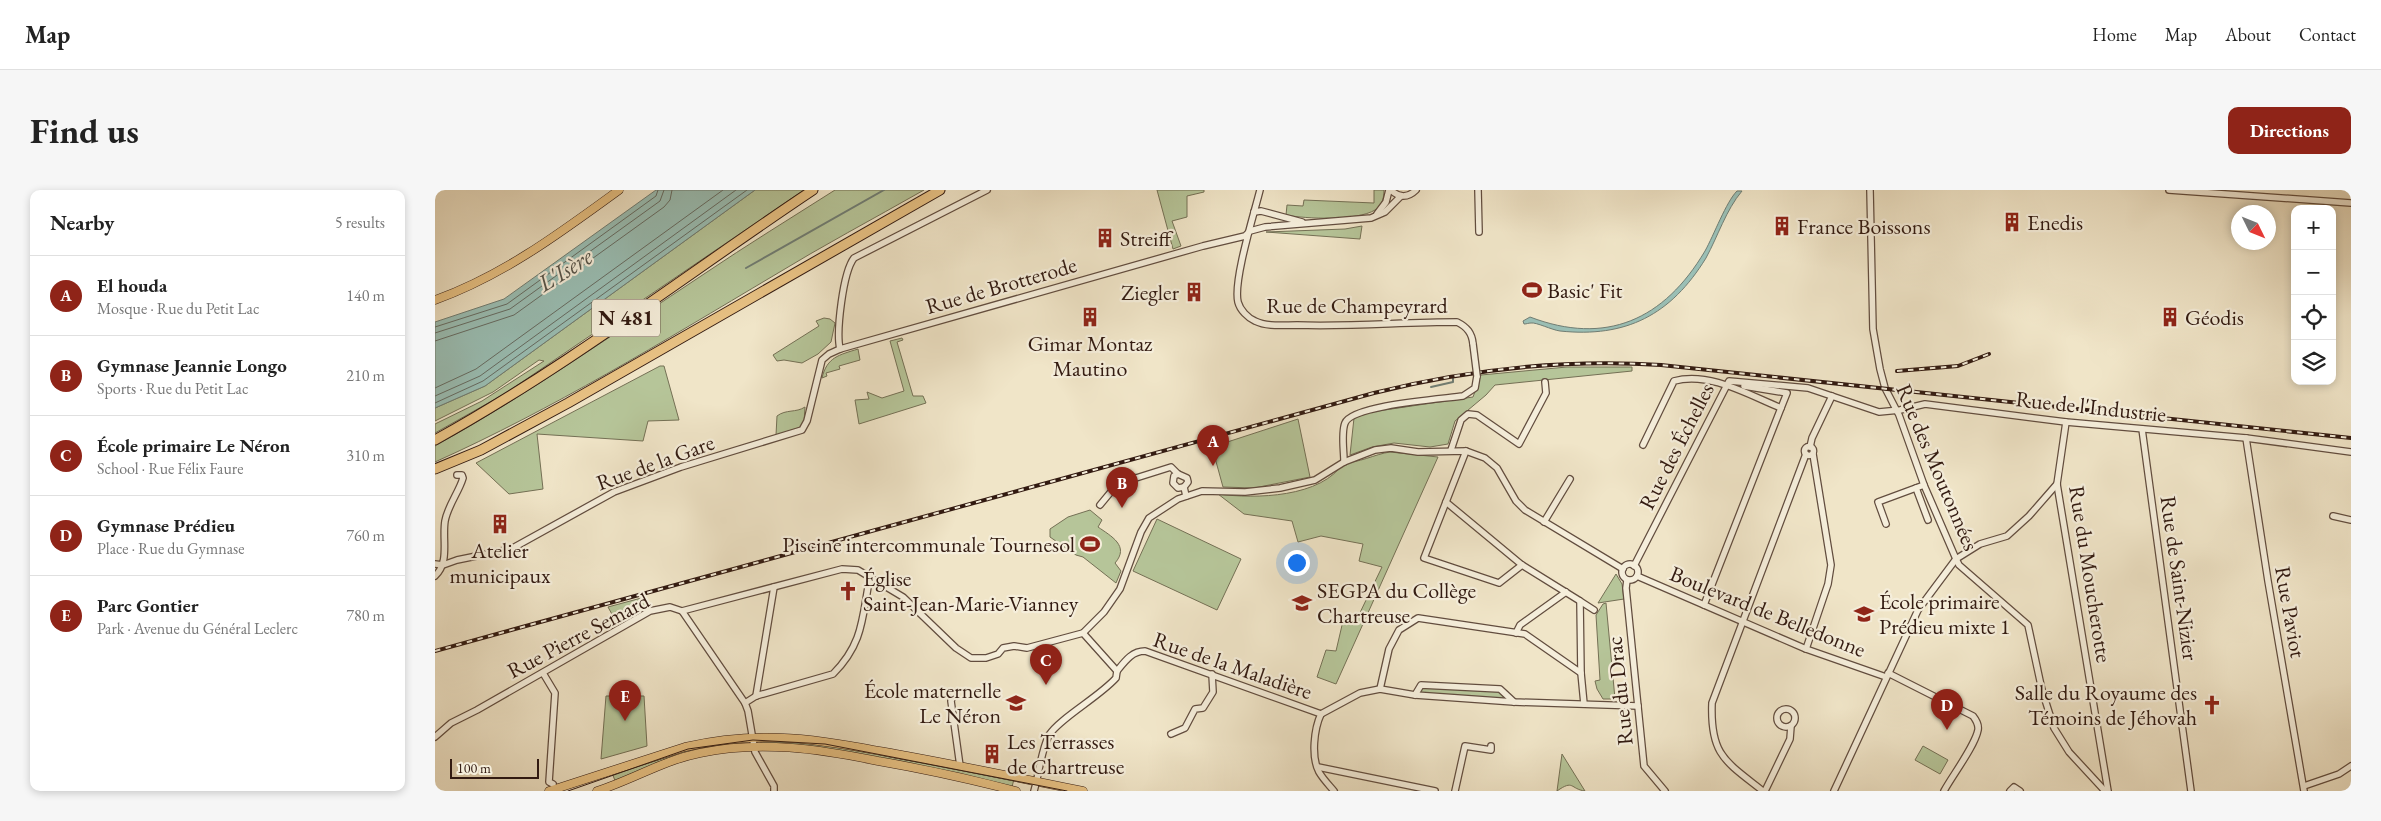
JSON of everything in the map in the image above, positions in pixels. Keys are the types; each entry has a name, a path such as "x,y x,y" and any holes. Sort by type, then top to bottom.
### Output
{"highway":[{"name":"N 481","path":"435,440 490,410 813,190"},
{"name":"N 481","path":"435,469 481,450 568,403 940,190"}],"main road":[{"path":"435,300 480,282 505,268 569,227 619,190"},
{"path":"551,788 685,747 752,736 813,739 1083,791"},
{"path":"597,791 621,783 679,758 701,753 755,750 777,746 823,750 972,779 1016,791"}],"street":[{"path":"840,349 837,337 846,277 850,263 855,258 987,190"},
{"name":"Rue de Champeyrard","path":"1260,190 1245,246 1238,302 1243,312 1253,321 1268,324 1322,326 1457,322 1465,327 1472,336 1477,376 1475,388 1463,396 1371,409 1349,417 1345,423 1344,462"},
{"path":"1376,216 1386,202 1390,190 1401,196 1410,195 1416,190"},
{"path":"1479,190 1479,232 1479,190"},
{"path":"2169,190 2351,203"},
{"name":"Rue des Moutonnées","path":"1871,192 1873,329 1882,376 1924,485 1959,565 2028,625 2042,690 2054,728 2069,752 2106,791"},
{"path":"1376,216 1392,206 1401,196"},
{"path":"1254,212 1261,211 1306,224"},
{"name":"Rue de Brotterode","path":"811,405 822,360 840,349 1245,236 1250,231 1265,226 1361,220 1376,216"},
{"path":"1237,238 1245,246"},
{"path":"1643,445 1674,382 1685,378 1787,393 1704,605"},
{"path":"1451,450 1461,420 1468,414 1477,415 1519,444 1546,393 1545,382"},
{"path":"1729,384 1781,408"},
{"name":"Rue des Échelles","path":"1635,566 1729,384 1809,388 1832,396"},
{"path":"1806,649 1828,584 1831,565 1809,454 1805,449 1810,447 1812,438 1832,396"},
{"name":"Rue de l'Industrie","path":"1832,396 1871,410 1895,410 1925,404 2066,422 2246,438 2351,452"},
{"name":"Rue de la Gare","path":"443,565 469,557 503,552 520,546 579,510 632,484 799,432 804,428 811,405"},
{"name":"Rue du Moucherotte","path":"2066,422 2057,484 2106,791"},
{"name":"Rue de Saint-Nizier","path":"2142,429 2191,791"},
{"name":"Rue Paviot","path":"2246,438 2267,582 2304,789"},
{"path":"682,610 712,604 842,569 858,570 903,596 955,648 971,658 986,658 998,654 1003,648 1014,646 1027,648 1083,633 1104,612 1120,589 1141,532 1149,518 1163,508 1186,496 1203,490 1245,492 1280,488 1315,480 1344,462 1383,449 1418,452 1466,451 1485,458 1497,468 1516,501 1544,522 1623,569"},
{"path":"1466,451 1424,558 1499,583 1522,566"},
{"path":"1791,726 1790,739 1764,791 1739,774 1715,745 1711,724 1712,703 1809,454"},
{"path":"1100,505 1124,476 1136,478 1171,467 1178,474 1187,478 1188,482 1184,488 1186,496"},
{"path":"1178,474 1174,476 1173,483 1178,488 1184,488"},
{"path":"435,576 443,565 445,520 463,478 462,475 457,475"},
{"path":"1544,522 1570,479"},
{"path":"1834,791 1918,610 1956,559 1979,544 2007,536 2029,516 2057,484"},
{"path":"1886,524 1878,502 1924,485"},
{"path":"1916,488 1928,520"},
{"path":"1446,502 1522,566 1594,610"},
{"path":"2333,516 2351,520"},
{"path":"435,564 443,565"},
{"path":"1626,565 1635,566 1637,576 1627,580 1622,573 1623,569 1626,565"},
{"path":"745,703 755,696 833,674 839,668 859,638 869,576"},
{"name":"Boulevard de Belledonne","path":"1637,576 1806,649 1887,675 1973,716 1977,722 1978,730 1944,791"},
{"name":"Rue du Drac","path":"1627,580 1626,588 1644,766 1665,791"},
{"path":"755,696 774,587"},
{"path":"1516,634 1520,625 1567,592"},
{"path":"1580,601 1581,673 1584,704"},
{"name":"Rue Pierre Semard","path":"435,735 464,715 477,710 651,612 671,607 682,610 745,703 755,750"},
{"path":"1380,689 1389,649 1399,630 1418,618 1525,634 1581,673"},
{"path":"1083,633 1117,671"},
{"name":"Rue de la Maladière","path":"1034,791 1049,735 1055,727 1097,697 1111,684 1116,678 1117,671 1132,654 1138,651 1145,651 1212,674 1321,714 1316,725 1314,740 1318,767 1334,791"},
{"path":"543,673 555,693 549,782 551,788"},
{"path":"1171,734 1185,728 1195,709 1203,708 1213,692 1212,674"},
{"path":"1415,694 1421,685 1500,689 1514,702"},
{"path":"1321,714 1360,693 1380,689 1415,694 1514,702 1638,706"},
{"path":"953,696 951,701 960,766"},
{"path":"1455,791 1465,746 1491,750 1491,746"},
{"path":"755,750 774,786 774,791"},
{"path":"2304,789 2339,774 2351,766"},
{"path":"1318,767 1435,791"},
{"path":"2010,791 2014,787 2020,791"}],"green space":[{"path":"755,190 804,190 506,393 435,433 435,424 482,401 544,361 539,360 493,392 435,421 435,408 485,386"},
{"path":"835,190 924,190 810,254 607,374 522,420 435,462 435,446 538,384"},
{"path":"1157,190 1204,190 1204,192 1187,196 1187,217 1172,221 1181,246 1173,249"},
{"path":"1374,190 1384,190 1383,199 1375,210 1367,214 1331,218 1286,215 1287,205 1303,206 1304,200 1374,203"},
{"path":"1362,226 1360,239 1266,232 1345,229"},
{"path":"824,318 830,319 835,323 831,342 818,354 802,363 784,360 777,361 773,355 819,326 816,321"},
{"path":"902,338 903,340 897,342 913,396 923,396 926,403 859,424 855,400 869,399 867,392 882,398 904,391 890,341"},
{"path":"858,349 860,360 839,366 840,369 826,373 827,376 822,378 827,365 831,361 840,355"},
{"path":"660,366 664,366 679,420 648,421 643,441 537,434 543,489 509,494 476,463"},
{"path":"1567,367 1632,367 1632,371 1495,385 1455,421 1448,444 1430,447 1394,443 1372,447 1350,455 1354,418 1371,412 1473,397 1481,375"},
{"path":"805,407 804,422 801,427 776,435 777,416 784,412"},
{"path":"1298,419 1310,477 1254,488 1223,487 1212,447"},
{"path":"1390,452 1438,457 1336,684 1317,677 1326,650 1336,651 1343,621 1355,623 1382,567 1359,561 1363,544 1321,536 1298,542 1292,521 1244,514 1218,494 1268,496 1304,489 1320,483 1334,474 1344,462 1355,462"},
{"name":"Piscine intercommunale Tournesol","path":"1090,510 1102,520 1098,527 1113,538 1120,547 1121,551 1115,563 1121,571 1116,583 1083,557 1076,555 1050,537 1050,529 1068,517"},
{"path":"1157,519 1241,559 1217,610 1133,571"},
{"path":"1616,574 1622,584 1624,599 1598,603"},
{"path":"645,597 647,606 639,608 641,613 619,627 608,607"},
{"path":"1606,603 1615,699 1603,699 1595,681 1600,680 1596,615 1603,604"},
{"path":"1421,685 1500,689 1514,702 1415,695"},
{"path":"606,696 644,696 647,746 601,759"},
{"path":"761,738 798,739 1014,779 1012,787 973,777 761,744"},
{"path":"740,739 741,747 706,750 616,783 612,773 666,755"},
{"path":"1923,746 1948,760 1940,774 1915,760"},
{"path":"1562,754 1585,791 1569,785 1557,791"}],"water":[{"name":"L'Isère","path":"656,190 755,190 485,386 435,408 435,322 504,299"},
{"path":"1737,191 1742,191 1736,198 1706,258 1678,294 1662,308 1626,326 1606,331 1560,331 1533,323 1524,324 1523,321 1530,317 1558,325 1584,329 1608,327 1631,321 1652,310 1689,275 1705,251 1724,211"}],"waterway":[{"path":"746,268 884,190"},
{"path":"1431,387 1453,382 1453,376"}],"tram line":[{"path":"568,791 688,749 753,740 825,744 1067,791"}],"railway":[{"path":"1897,371 1958,366 1989,354"},
{"path":"435,651 1374,393 1481,372 1589,363 1661,365 2351,438"}],"place":[{"name":"Enedis","path":"2012,222"},
{"name":"France Boissons","path":"1782,226"},
{"name":"Streiff","path":"1105,238"},
{"name":"Basic' Fit","path":"1532,290"},
{"name":"Ziegler","path":"1194,292"},
{"name":"Gimar Montaz Mautino","path":"1090,317"},
{"name":"Géodis","path":"2170,317"},
{"name":"El houda","path":"1213,466"},
{"name":"Gymnase Jeannie Longo","path":"1122,508"},
{"name":"Atelier municipaux","path":"500,524"},
{"name":"Piscine intercommunale Tournesol","path":"1090,544"},
{"name":"Église Saint-Jean-Marie-Vianney","path":"848,591"},
{"name":"SEGPA du Collège Chartreuse","path":"1302,603"},
{"name":"École primaire Prédieu mixte 1","path":"1864,614"},
{"name":"École primaire Le Néron","path":"1046,685"},
{"name":"École maternelle Le Néron","path":"1016,703"},
{"name":"Salle du Royaume des Témoins de Jéhovah","path":"2212,705"},
{"name":"Parc Gontier","path":"625,721"},
{"name":"Gymnase Prédieu","path":"1947,730"},
{"name":"Les Terrasses de Chartreuse","path":"992,754"}]}
